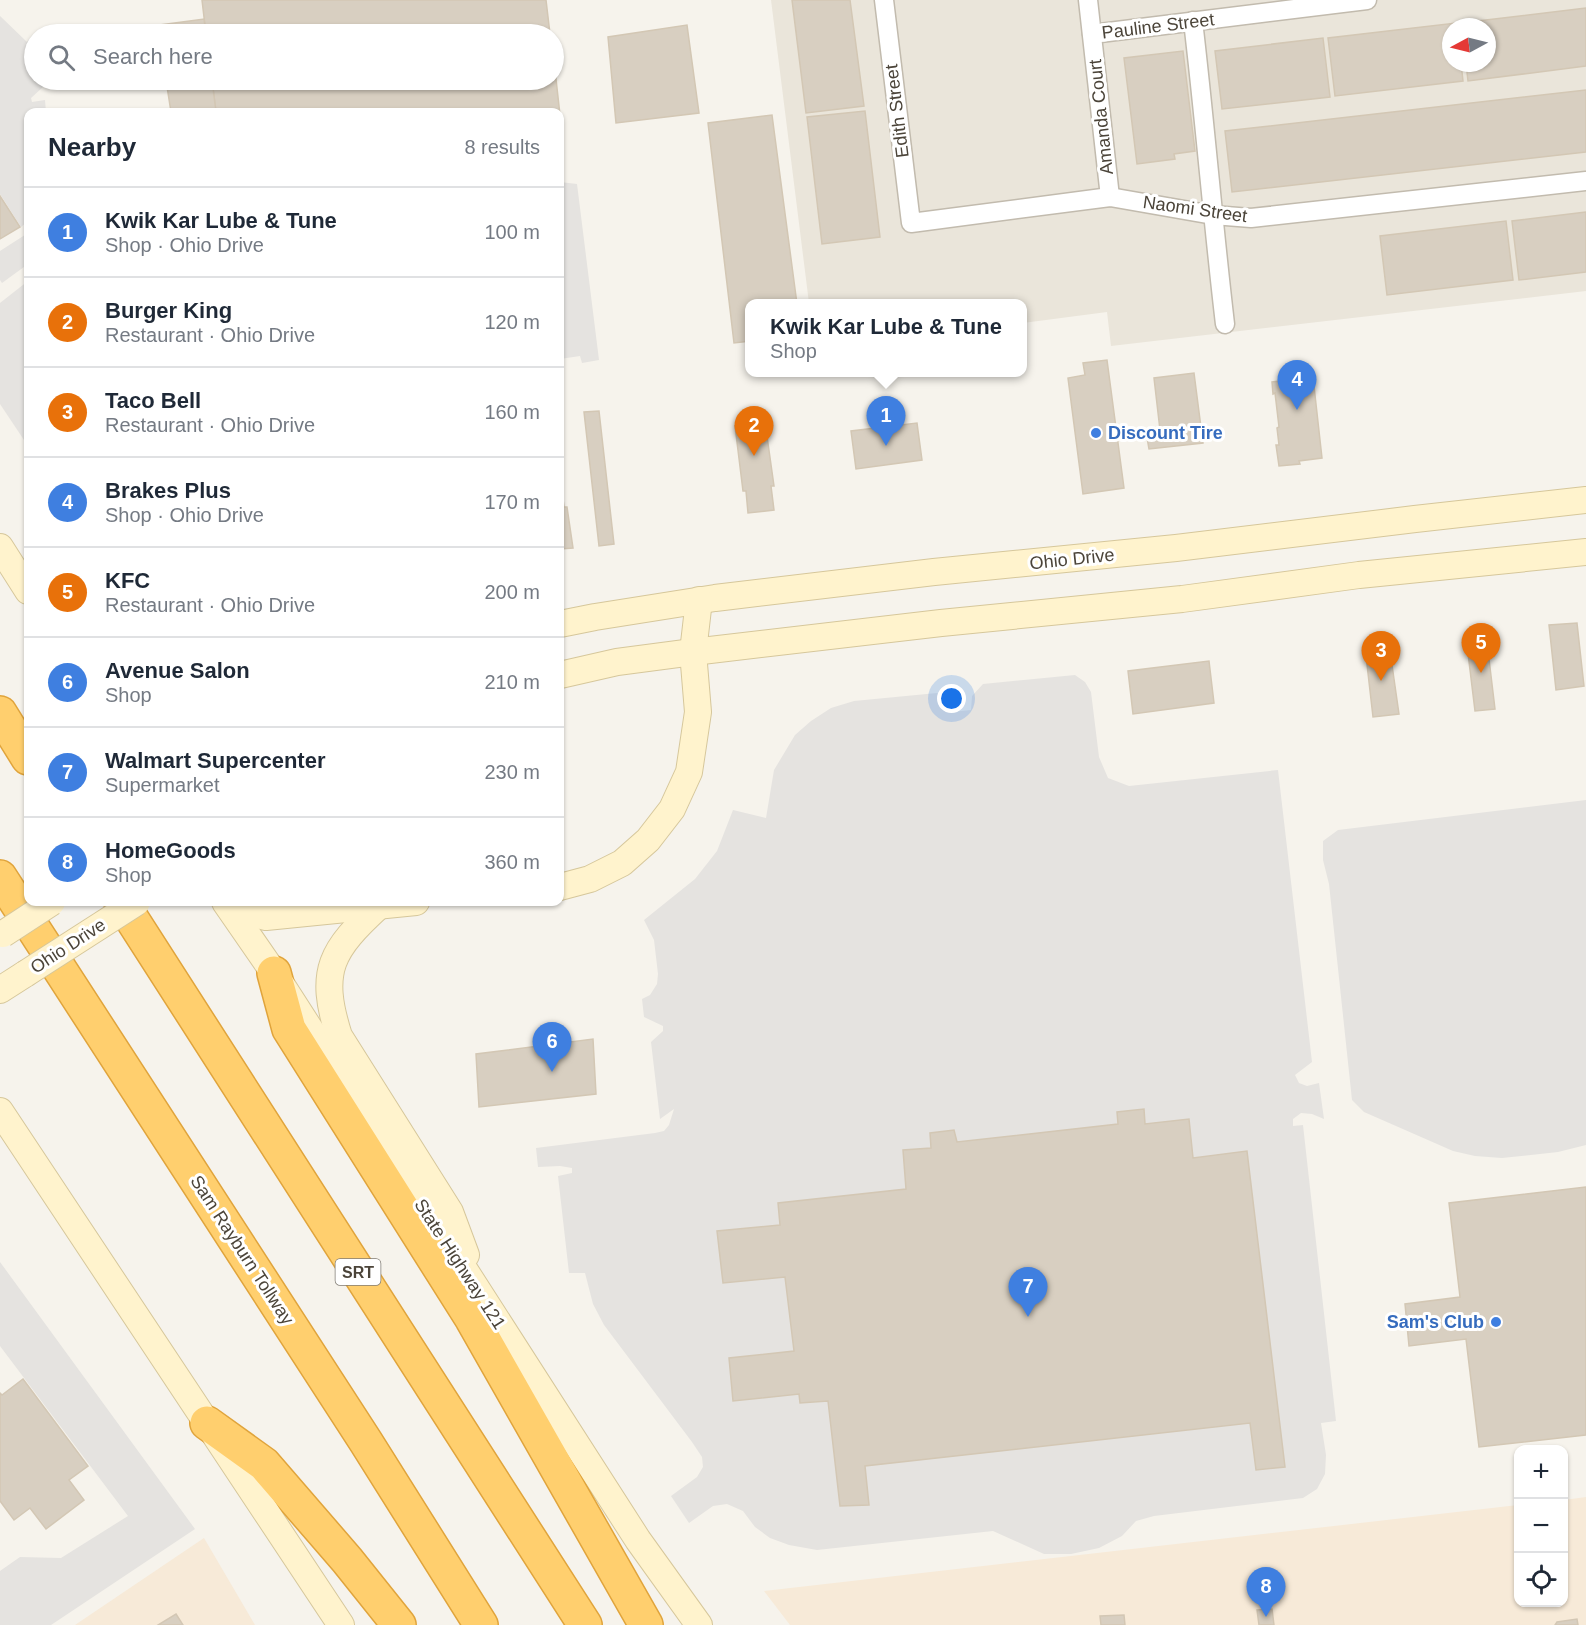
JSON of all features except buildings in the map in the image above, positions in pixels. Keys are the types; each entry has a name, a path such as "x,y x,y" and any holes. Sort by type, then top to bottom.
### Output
{"highway":[{"path":"0,713 24,752"},
{"name":"Sam Rayburn Tollway","path":"0,877 481,1625"},
{"name":"SRT","path":"124,906 585,1625"},
{"path":"274,973 289,1029 472,1319 646,1625"},
{"path":"207,1423 264,1464 399,1625"}],"main road":[{"name":"Ohio Drive","path":"564,623 688,602 934,572 1176,548 1586,500"},
{"path":"0,547 24,585"},
{"path":"564,674 617,662 693,652 941,623 1182,599 1359,575 1586,552"},
{"path":"564,886 590,879 622,863 648,840 672,808 689,772 698,712 688,602"},
{"path":"0,936 46,906"},
{"name":"Ohio Drive","path":"0,990 131,906"},
{"name":"State Highway 121","path":"229,906 638,1540 699,1625"},
{"path":"235,906 266,917 370,906"},
{"path":"379,906 353,930 336,953 330,976 329,1007 339,1036 450,1212 481,1297"},
{"path":"0,1111 341,1625"}],"street":[{"name":"Edith Street","path":"884,0 911,223"},
{"name":"Amanda Court","path":"1089,0 1110,197"},
{"name":"Pauline Street","path":"1092,34 1367,0"},
{"path":"1193,21 1225,324"},
{"name":"Naomi Street","path":"911,223 1110,197 1213,215 1251,218 1586,181"}],"shaded area":[{"path":"771,0 1586,0 1586,291 1111,346 1107,312 1027,322 1027,299 808,299"},
{"path":"0,16 24,39 24,90 40,90 31,98 32,102 45,100 46,108 24,108 24,224 21,227 0,194"},
{"path":"564,182 577,184 599,360 582,363 580,356 564,358"},
{"path":"24,236 24,267 2,283 0,280 0,251"},
{"path":"24,284 24,440 0,404 0,303"},
{"path":"1075,675 1085,682 1091,692 1099,757 1108,778 1129,786 1278,770 1312,1062 1295,1075 1299,1083 1307,1086 1319,1083 1324,1119 1312,1114 1301,1113 1293,1119 1293,1126 1303,1125 1336,1421 1321,1423 1326,1455 1325,1474 1317,1489 1303,1498 1154,1516 1136,1521 1122,1536 1099,1548 1071,1554 1044,1554 993,1531 817,1550 789,1545 770,1538 755,1527 743,1511 727,1504 713,1506 689,1523 671,1496 697,1477 703,1467 702,1457 604,1325 593,1304 585,1273 569,1273 558,1176 572,1173 572,1168 538,1167 536,1148 655,1133 664,1131 669,1125 674,1109 660,1119 651,1042 663,1031 663,1026 644,1017 642,999 650,995 657,984 658,974 654,940 644,920 695,879 717,851 733,810 766,818 774,770 795,735 831,708 854,701 937,693 948,700 951,712 971,710 972,696 983,684"},
{"path":"1586,800 1586,1145 1558,1152 1502,1158 1475,1156 1453,1151 1364,1112 1352,1100 1329,884 1323,860 1323,841 1338,830"},
{"path":"0,1262 195,1529 51,1625 0,1625 0,1571 20,1557 61,1558 128,1516 0,1346"},
{"path":"1586,1497 1586,1625 790,1625 764,1591 1514,1505 1514,1607 1568,1607 1568,1499"},
{"path":"204,1538 255,1625 75,1625"}],"place":[{"name":"Brakes Plus","path":"1297,410"},
{"name":"Discount Tire","path":"1096,433"},
{"name":"Kwik Kar Lube & Tune","path":"886,446"},
{"name":"Burger King","path":"754,456"},
{"name":"KFC","path":"1481,673"},
{"name":"Taco Bell","path":"1381,681"},
{"name":"Avenue Salon","path":"552,1072"},
{"name":"Walmart Supercenter","path":"1028,1317"},
{"name":"Sam's Club","path":"1496,1322"},
{"name":"HomeGoods","path":"1266,1617"}]}
